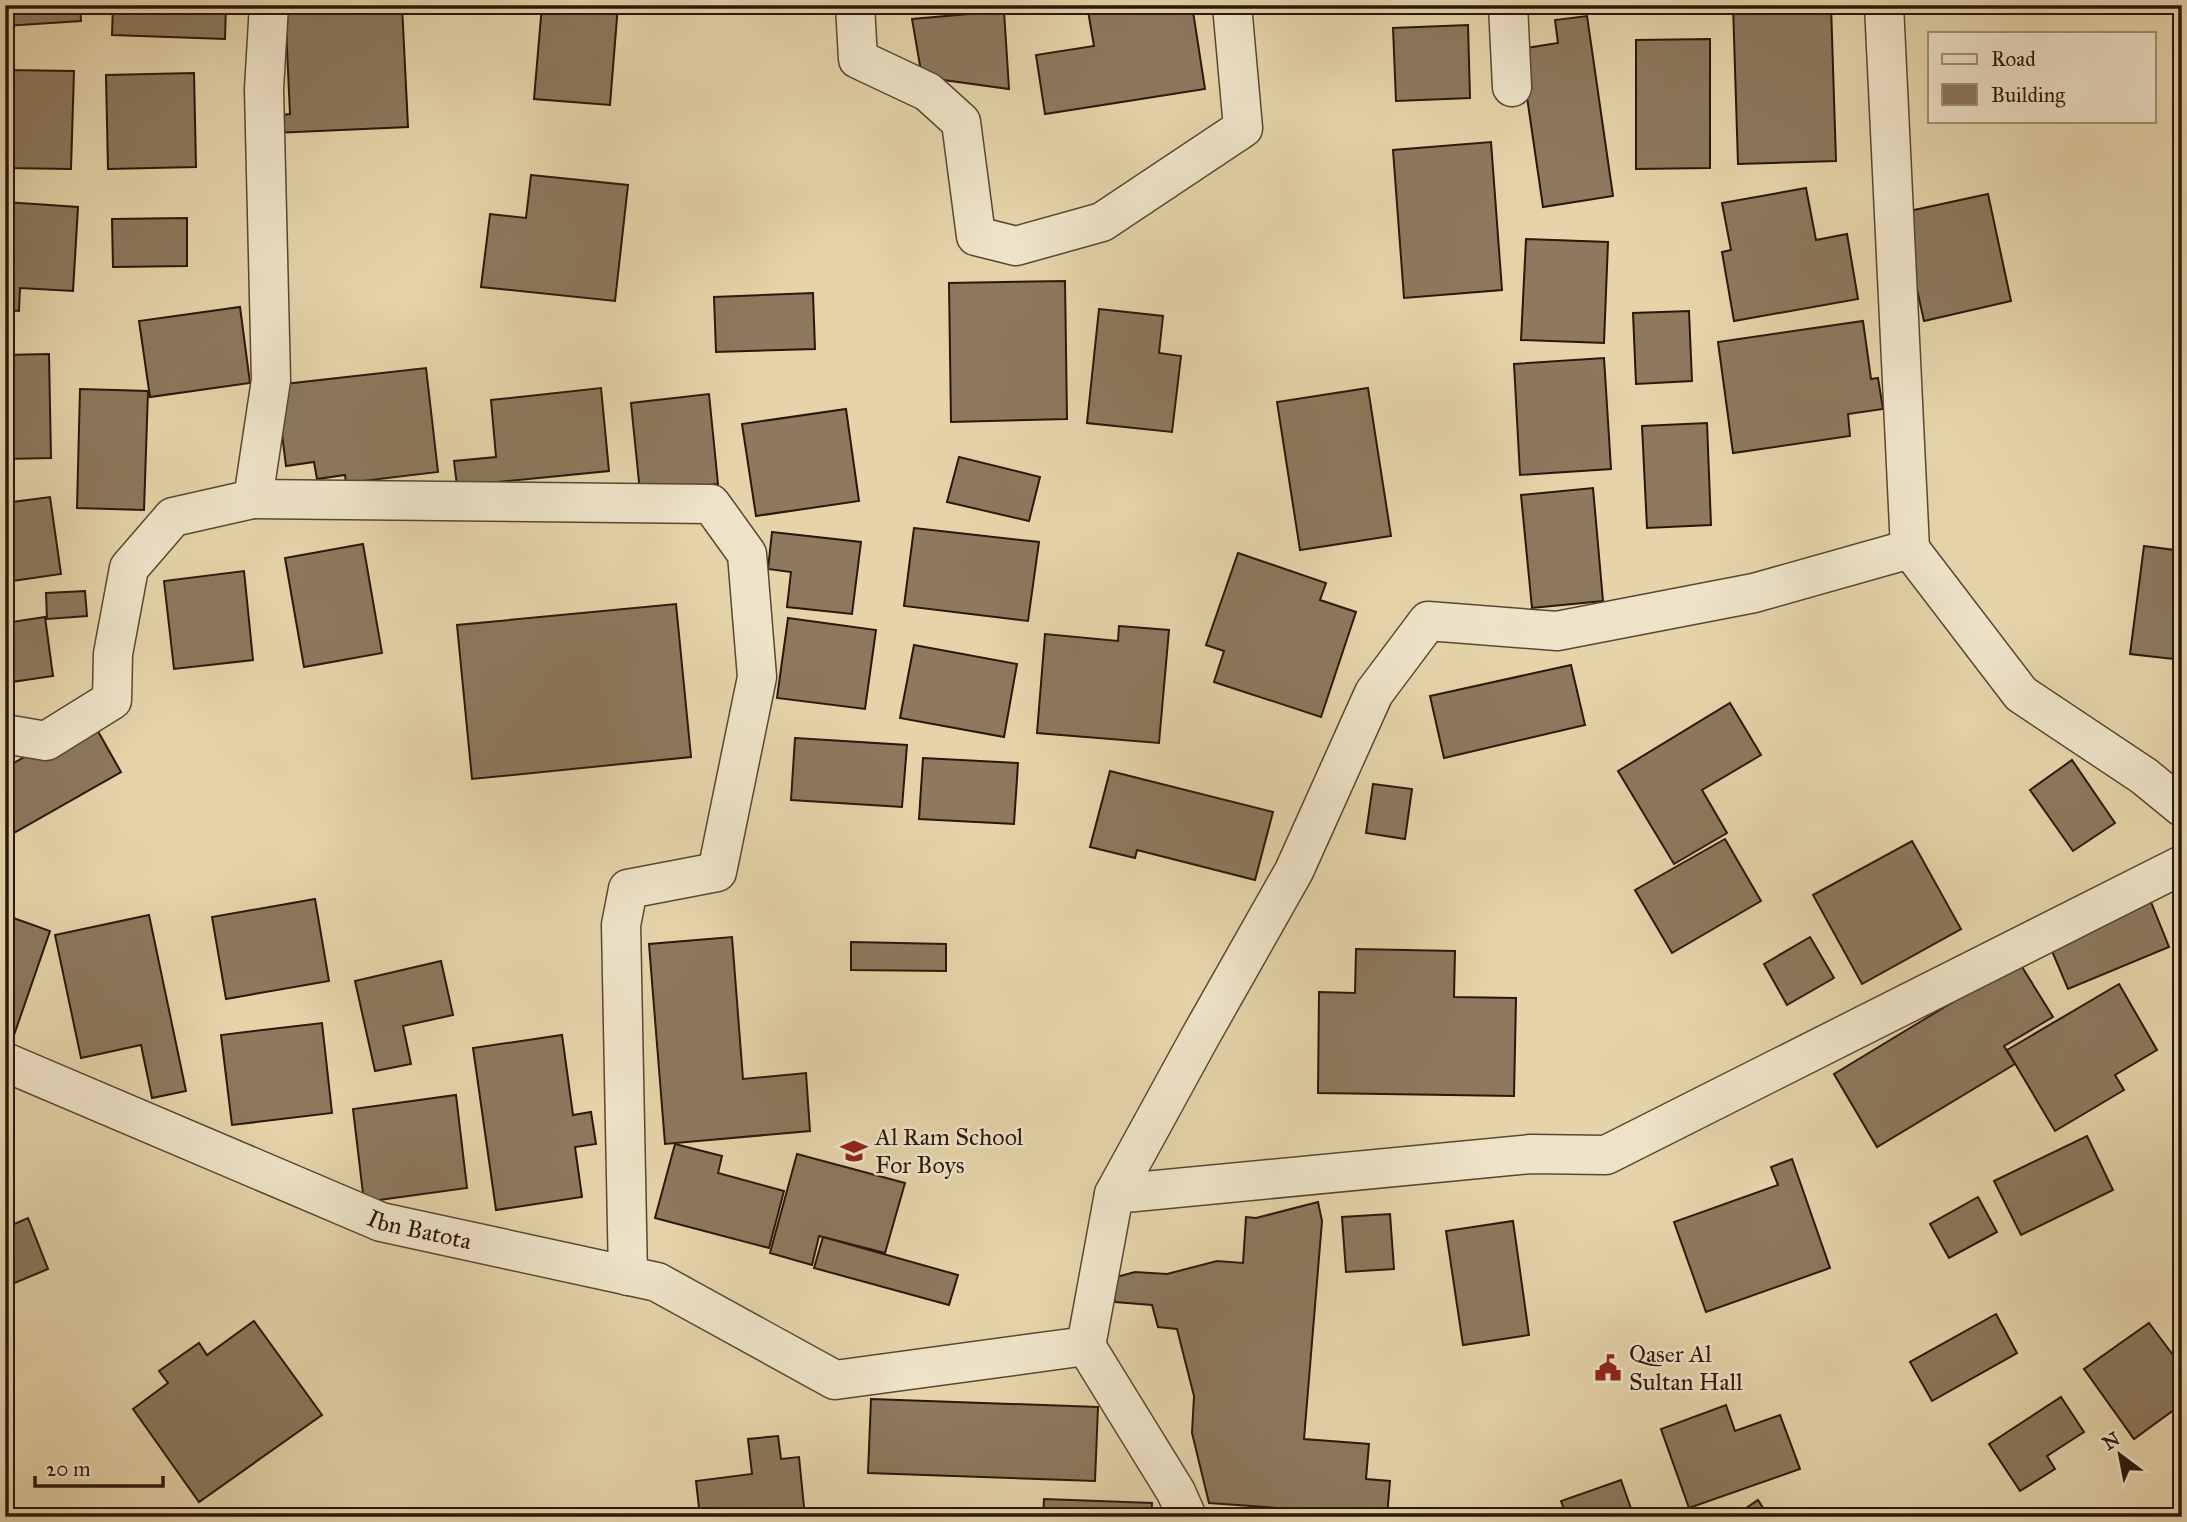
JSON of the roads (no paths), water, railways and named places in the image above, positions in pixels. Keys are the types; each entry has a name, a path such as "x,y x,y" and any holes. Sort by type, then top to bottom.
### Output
{"street":[{"path":"253,499 271,380 264,89 269,5"},
{"path":"855,5 858,59 928,92 961,122 976,236 1016,246 1102,222 1243,128 1232,5"},
{"path":"1508,5 1511,87"},
{"path":"1884,5 1910,549 2021,694 2144,776 2182,807"},
{"path":"5,734 46,741 112,699 113,654 129,568 173,517 253,499 711,504 747,554 757,677 716,872 628,889 621,925 628,1276"},
{"path":"1187,1517 1176,1492 1086,1346 1114,1194 1294,871 1374,693 1428,621 1557,631 1754,593 1910,549"},
{"path":"1114,1194 1531,1154 1606,1155 2182,865"},
{"name":"Ibn Batota","path":"5,1062 382,1222 657,1282 835,1380 1086,1346"}],"place":[{"name":"Al Ram School For Boys","path":"854,1151"},
{"name":"Qaser Al Sultan Hall","path":"1608,1368"}]}
